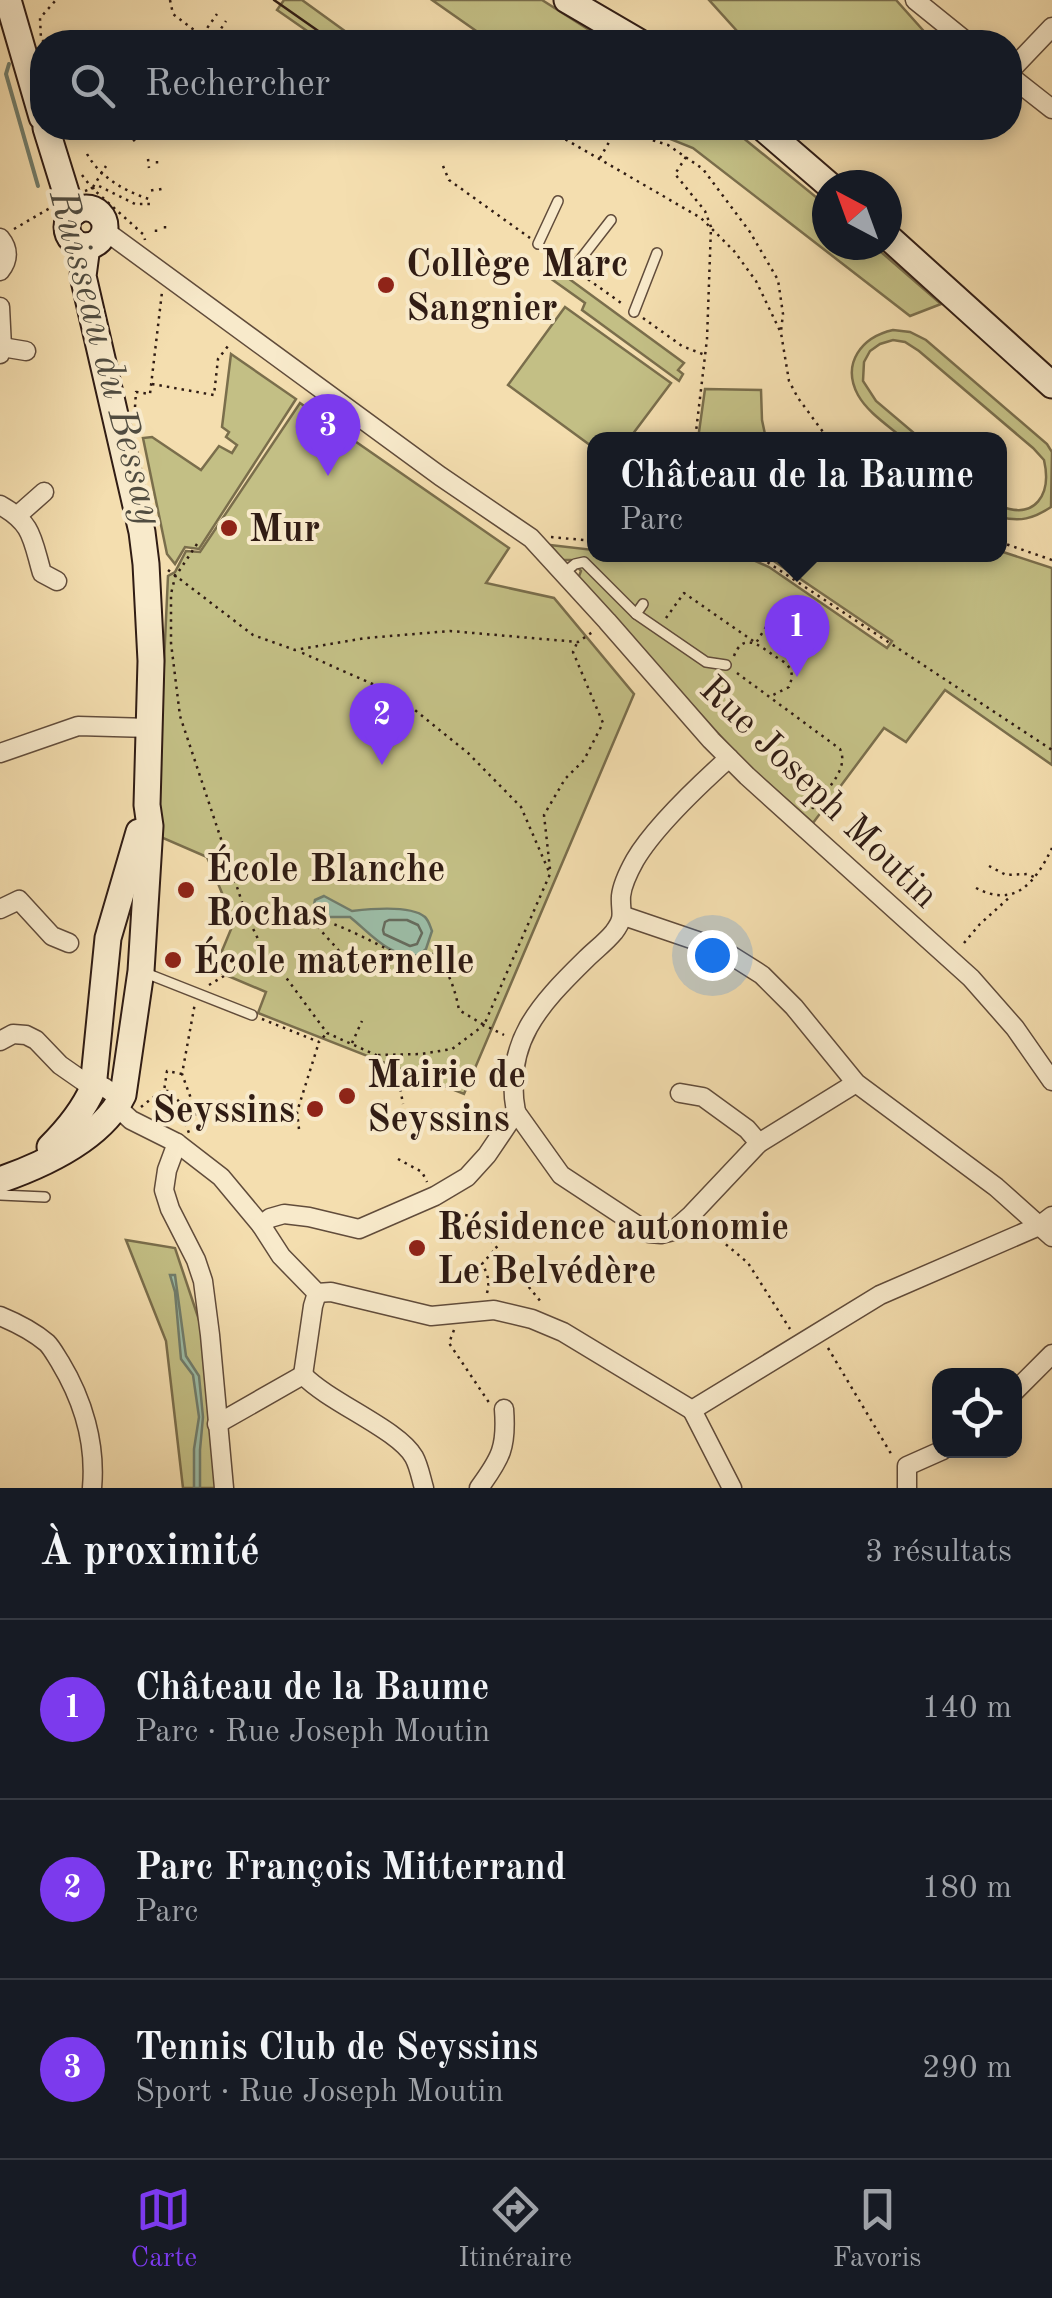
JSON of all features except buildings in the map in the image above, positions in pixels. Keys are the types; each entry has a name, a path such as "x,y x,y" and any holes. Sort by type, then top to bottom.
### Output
{"street":[{"path":"8,0 30,76"},
{"path":"567,0 618,30"},
{"path":"915,0 952,30"},
{"path":"1022,61 1052,27"},
{"path":"1022,84 1052,109"},
{"path":"50,140 71,202 68,233 76,242 96,238"},
{"path":"777,140 812,170"},
{"path":"0,238 7,252 0,271"},
{"path":"96,238 83,276 142,532 150,626 150,826 141,971 123,1095 131,1120 180,1146 221,1177 281,1256 317,1293 331,1292 430,1316 494,1310 563,1332 692,1410 732,1488"},
{"name":"Rue Joseph Moutin","path":"96,238 146,261 530,538 729,758 972,978 1015,1028 1052,1081"},
{"path":"902,250 1052,385"},
{"path":"0,307 1,350 26,351"},
{"path":"18,515 44,492"},
{"path":"0,505 27,525 42,573 57,581"},
{"path":"0,753 78,726 150,728"},
{"path":"729,758 662,825 634,861 621,895 624,916 614,932 554,992 519,1042 512,1087 516,1112 561,1175 650,1233 661,1234 673,1231 691,1215 759,1142 856,1084"},
{"path":"25,1172 67,1130 93,1088 108,938 147,805"},
{"path":"0,908 19,900 52,936 70,943"},
{"path":"624,916 721,949 762,975 794,1006 856,1084 1048,1226"},
{"path":"0,1041 13,1034 36,1040 60,1065 93,1088 104,1087 128,1107"},
{"path":"680,1093 702,1097 759,1142"},
{"path":"0,1180 54,1159 128,1107"},
{"path":"261,1225 284,1214 359,1229 436,1196 467,1177 488,1155 516,1112"},
{"path":"180,1146 167,1170 164,1190 203,1281 224,1488"},
{"path":"692,1410 880,1296 1048,1226"},
{"path":"303,1374 317,1293"},
{"path":"0,1316 49,1345 68,1376 84,1411 90,1438 92,1488"},
{"path":"1022,1384 1052,1354"},
{"path":"217,1424 303,1374"},
{"path":"303,1374 316,1388 400,1441 414,1456 424,1488"},
{"path":"479,1488 504,1450 504,1409"},
{"path":"908,1488 907,1466 932,1455"}],"lane":[{"path":"538,244 558,201"},
{"path":"573,269 611,220"},
{"path":"634,312 656,254"},
{"path":"564,573 584,562 636,614 706,662 730,668"},
{"path":"636,614 643,604"},
{"path":"141,971 252,1015"},
{"path":"0,1195 45,1197"}],"path":[{"path":"41,30 40,18 56,0"},
{"path":"170,0 173,14 196,30"},
{"path":"203,30 217,14"},
{"path":"220,30 226,21"},
{"path":"566,140 701,218 734,251 756,281 781,334 790,381 798,398 822,432"},
{"path":"600,160 611,140"},
{"path":"652,140 668,145 703,169 750,232 778,280 783,314 781,334"},
{"path":"0,238 37,214 71,202 99,186 135,204 149,202 102,173 87,154"},
{"path":"686,158 675,174 705,212 710,227 707,339 697,432"},
{"path":"148,159 149,168"},
{"path":"156,161 157,168"},
{"path":"71,202 106,166"},
{"path":"71,202 80,172"},
{"path":"71,202 152,241"},
{"path":"144,235 146,261"},
{"path":"136,392 150,394 163,274"},
{"path":"151,384 214,395 218,358 228,346"},
{"path":"530,538 539,535 587,540"},
{"path":"197,544 175,577 171,594 171,643 180,716 246,914 259,941 326,1032 376,1055 452,1049 484,1025 550,874 544,815 565,779 584,760 604,723 573,652 578,642 607,620"},
{"path":"1007,544 1052,560"},
{"path":"769,562 1052,750"},
{"path":"175,577 253,635 396,694 468,754 521,807 550,874"},
{"path":"665,619 684,592 789,666 789,687 770,697"},
{"path":"756,643 769,622 775,626 784,618 796,619 802,631 797,642 802,646 789,666"},
{"path":"296,650 450,630 578,642"},
{"path":"756,643 746,642 736,648 730,668 840,749 844,758 842,768 812,808"},
{"path":"964,943 980,924 1040,873 1052,848"},
{"path":"989,866 1006,875 1036,877"},
{"path":"976,888 992,895 1012,896"},
{"path":"246,914 274,910 314,917 403,957 414,960 433,954 443,964 459,1010 519,1042"},
{"path":"314,917 320,930 346,959 349,971"},
{"path":"128,1107 169,1091 196,1115 182,1074 194,1004 211,982 249,961 259,941"},
{"path":"252,1015 319,1042"},
{"path":"352,1044 362,1021"},
{"path":"298,1129 296,1112 319,1042 326,1032"},
{"path":"376,1055 374,1066 398,1076 403,1104"},
{"path":"180,1146 190,1138 189,1132 181,1112 164,1092 167,1071 182,1074"},
{"path":"398,1159 422,1172 444,1212 471,1216 541,1302 532,1319"},
{"path":"691,1215 748,1264 799,1343"},
{"path":"479,1312 490,1285 482,1264 496,1247"},
{"path":"454,1330 449,1343 491,1406 504,1409"},
{"path":"818,1332 891,1455 907,1466"}],"shaded area":[{"path":"284,0 302,0 343,30 306,30 277,10"},
{"path":"432,0 542,0 589,30 475,30"},
{"path":"709,0 896,0 923,30 736,30"},
{"path":"673,140 746,140 812,194 812,240 693,148"},
{"path":"838,260 890,260 941,304 910,316"},
{"path":"557,270 684,363 678,370 683,374 679,381 582,310 585,303 550,278"},
{"path":"565,307 671,383 634,432 587,432 587,443 508,385"},
{"path":"910,332 926,340 1047,444 1052,452 1051,507 1026,518 1007,518 1007,508 1031,507 1043,494 1044,460 905,342 893,340 870,351 864,362 863,381 876,401 913,432 895,432 867,408 853,383 853,362 864,345 882,333"},
{"path":"231,354 296,399 199,549 185,547 175,564 167,554 143,438 152,437 201,470 219,446 232,453 237,445 226,437 229,432 222,427"},
{"path":"705,389 761,390 765,432 699,432"},
{"path":"300,403 509,548 486,583 554,598 634,694 464,1094 258,1013 266,992 214,970 234,922 207,857 156,835 168,576 175,572 186,551 200,552"},
{"path":"550,545 587,549 587,562 758,562 887,648 892,641 775,562 1007,562 1007,553 1052,568 1052,765 945,690 906,742 884,728 813,823 743,761 578,579 581,571 571,560 563,560"},
{"path":"126,1240 175,1248 205,1338 216,1488 183,1488 166,1341"}],"water":[{"path":"324,896 352,911 390,909 419,913 432,931 426,949 419,955 399,953 381,944 350,917 323,917 313,910 315,900"},
{"path":"170,1275 175,1275 186,1356 199,1376 203,1417 200,1488 194,1488 199,1417 193,1375 181,1359"}],"waterway":[{"name":"Ruisseau du Bessay","path":"9,64 6,74 38,186"}],"tram line":[{"path":"274,0 317,30"}],"place":[{"name":"Collège Marc Sangnier","path":"386,285"},
{"name":"Tennis Club de Seyssins","path":"328,476"},
{"name":"Mur","path":"229,528"},
{"name":"Château de la Baume","path":"797,677"},
{"name":"Parc François Mitterrand","path":"382,765"},
{"name":"École Blanche Rochas","path":"186,890"},
{"name":"École maternelle","path":"173,960"},
{"name":"Mairie de Seyssins","path":"347,1096"},
{"name":"Seyssins","path":"315,1109"},
{"name":"Résidence autonomie Le Belvédère","path":"417,1248"}]}
